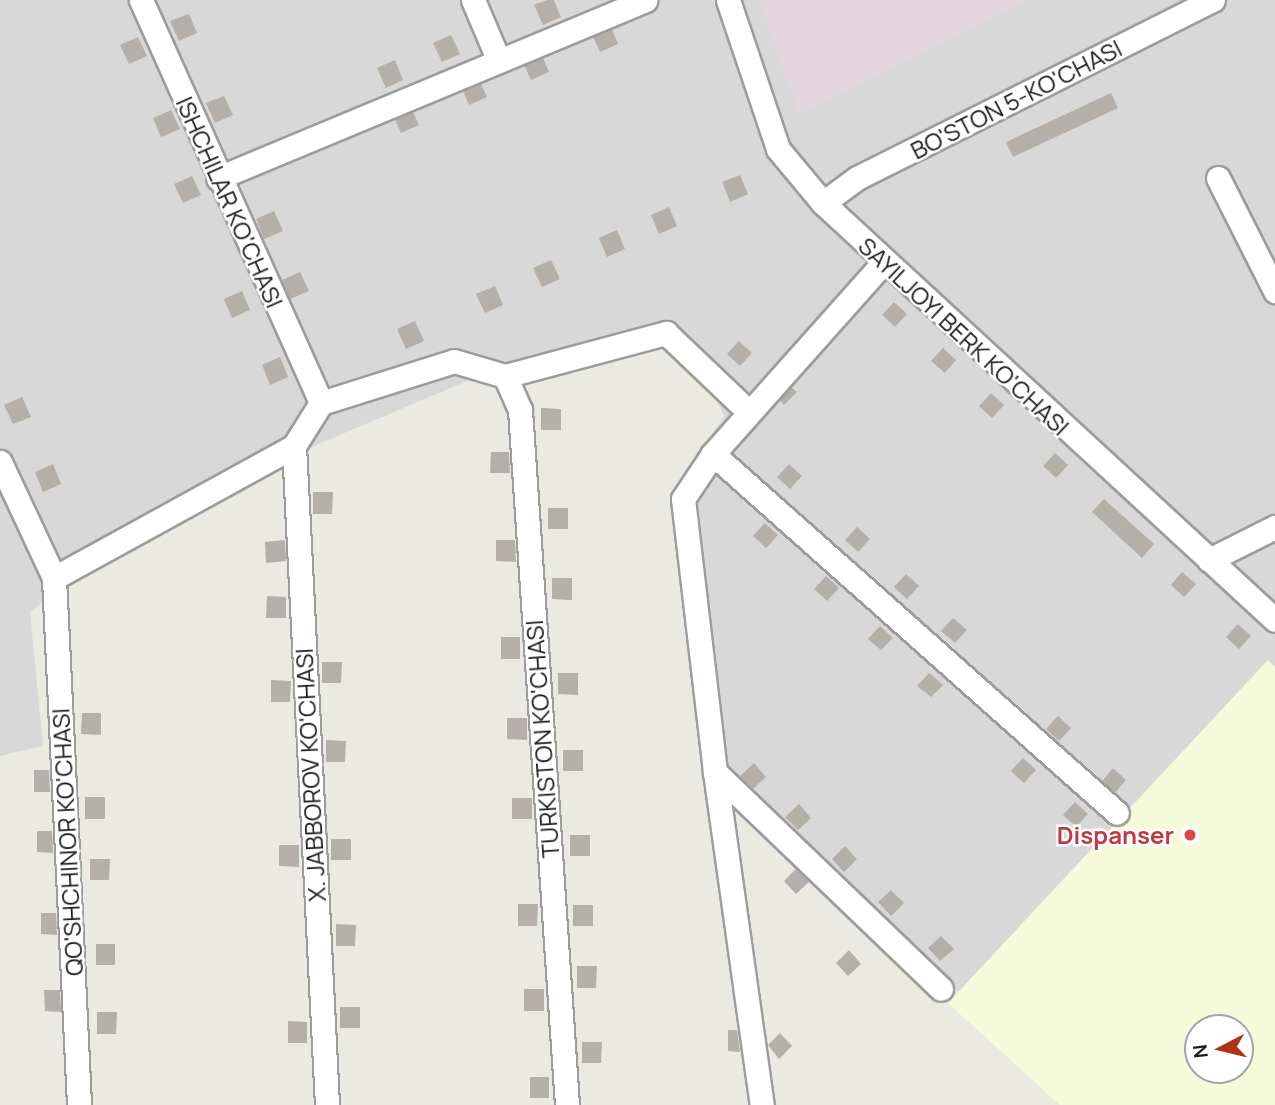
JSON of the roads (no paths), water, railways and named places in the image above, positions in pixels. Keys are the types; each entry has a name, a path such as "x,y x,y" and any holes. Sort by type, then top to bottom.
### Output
{"street":[{"name":"ISHCHILAR KO'CHASI","path":"141,0 218,178 321,403"},
{"path":"473,0 499,61"},
{"path":"218,178 645,0"},
{"name":"SAYILJOYI BERK KO'CHASI","path":"728,0 778,149 823,203 883,263 1275,620"},
{"name":"BO'STON 5-KO'CHASI","path":"823,203 857,178 1213,0"},
{"path":"1219,178 1275,292"},
{"path":"762,1105 715,772 683,499 713,454 883,263"},
{"path":"0,462 54,578 294,446 321,403 454,361 505,376 666,332 749,412"},
{"name":"TURKISTON KO'CHASI","path":"505,376 520,410 566,1105"},
{"name":"X. JABBOROV KO'CHASI","path":"294,446 327,1105"},
{"path":"713,454 1117,813"},
{"path":"1209,560 1275,527"},
{"name":"QO'SHCHINOR KO'CHASI","path":"54,578 79,1105"},
{"path":"715,772 941,989"}],"place":[{"name":"Dispanser","path":"1190,835"}]}
